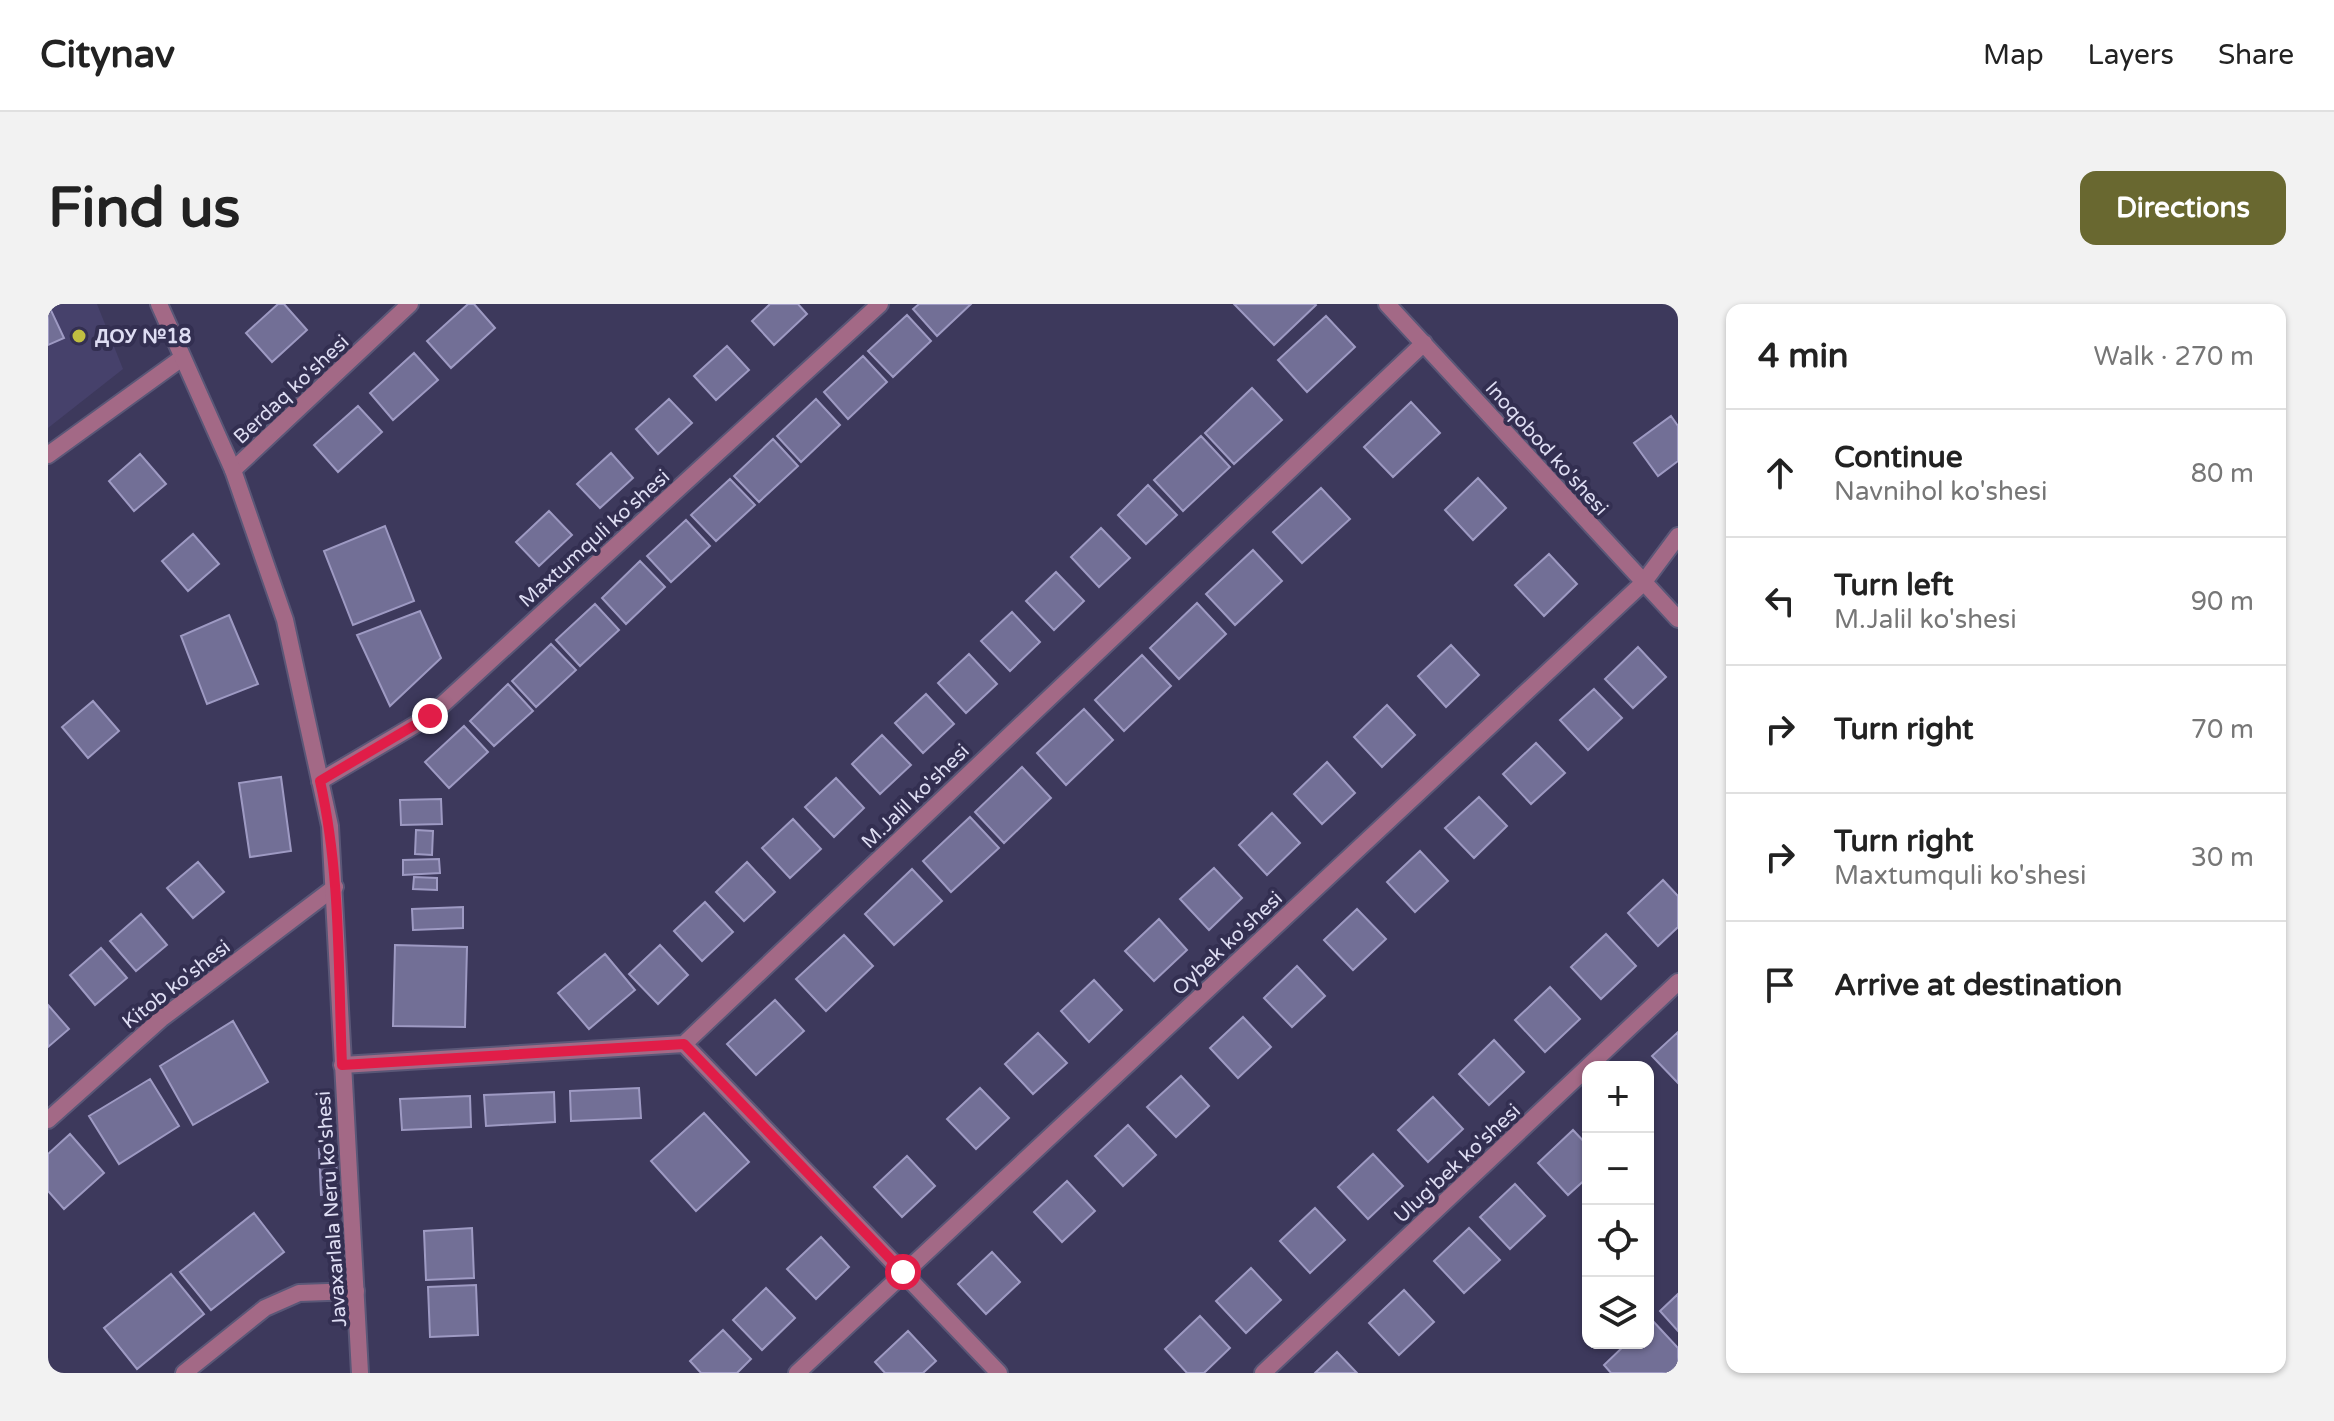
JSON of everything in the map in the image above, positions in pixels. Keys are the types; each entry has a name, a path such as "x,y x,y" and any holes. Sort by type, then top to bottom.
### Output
{"street":[{"name":"Javaxarlala Neru ko'shesi","path":"159,304 233,470 285,620 330,826 360,1373"},
{"name":"Berdaq ko'shesi","path":"233,470 410,304"},
{"name":"Maxtumquli ko'shesi","path":"320,781 430,716 880,304"},
{"name":"Inoqobod ko'shesi","path":"1387,304 1678,619"},
{"name":"M.Jalil ko'shesi","path":"684,1044 1424,343"},
{"path":"48,455 182,358"},
{"name":"Oybek ko'shesi","path":"797,1373 1643,583 1678,536"},
{"name":"Kitob ko'shesi","path":"48,1120 161,1019 335,887"},
{"name":"Ulug'bek ko'shesi","path":"1263,1373 1678,982"},
{"path":"342,1065 684,1044 999,1373"},
{"path":"184,1373 265,1308 299,1293 356,1291"}],"shaded area":[{"name":"ДОУ №18","path":"48,304 97,304 123,369 48,428"}],"building":[{"path":"48,304 64,338 48,345"},
{"path":"278,304 284,304 307,330 272,362 246,333"},
{"path":"468,304 474,304 495,328 451,368 427,341"},
{"path":"770,304 798,304 807,314 774,345 752,321"},
{"path":"919,304 971,304 937,336 913,309"},
{"path":"1234,304 1315,304 1316,305 1274,345"},
{"path":"907,315 931,341 893,377 868,351"},
{"path":"1326,316 1355,347 1307,392 1278,360"},
{"path":"727,346 749,370 716,400 694,376"},
{"path":"414,353 438,380 393,420 370,393"},
{"path":"863,356 887,382 848,419 824,392"},
{"path":"1252,388 1282,420 1234,464 1205,433"},
{"path":"669,399 692,423 658,454 636,429"},
{"path":"816,399 840,425 801,462 777,436"},
{"path":"1411,402 1440,433 1393,477 1364,447"},
{"path":"358,406 382,432 338,472 314,445"},
{"path":"1671,416 1678,426 1678,461 1658,476 1634,443"},
{"path":"1201,436 1230,467 1183,511 1154,480"},
{"path":"773,439 798,466 759,502 734,476"},
{"path":"611,453 633,478 600,508 577,484"},
{"path":"140,454 166,484 134,511 109,481"},
{"path":"1478,478 1506,508 1473,540 1445,510"},
{"path":"730,479 755,505 716,541 691,515"},
{"path":"1148,485 1177,515 1146,544 1118,515"},
{"path":"1321,488 1350,519 1302,563 1273,532"},
{"path":"549,511 572,535 539,566 516,542"},
{"path":"686,520 710,546 671,582 647,556"},
{"path":"385,526 414,601 353,625 324,551"},
{"path":"1101,528 1130,558 1099,587 1071,557"},
{"path":"193,534 219,564 188,591 162,561"},
{"path":"1253,550 1282,581 1235,625 1206,594"},
{"path":"1549,554 1577,584 1544,616 1515,585"},
{"path":"640,561 665,587 626,624 602,598"},
{"path":"1056,572 1084,601 1054,630 1026,601"},
{"path":"1197,603 1226,634 1179,679 1150,648"},
{"path":"595,604 619,630 580,666 556,640"},
{"path":"420,611 441,658 390,706 357,635"},
{"path":"1012,612 1040,642 1010,671 981,641"},
{"path":"229,615 258,684 207,704 181,636"},
{"path":"551,644 576,670 536,707 512,681"},
{"path":"1451,645 1479,675 1446,707 1418,676"},
{"path":"1638,647 1666,677 1633,708 1605,679"},
{"path":"969,654 997,684 966,713 938,683"},
{"path":"1142,655 1171,686 1124,731 1095,700"},
{"path":"508,684 533,711 494,746 470,721"},
{"path":"1594,689 1622,718 1588,750 1560,720"},
{"path":"926,694 954,724 923,753 895,723"},
{"path":"93,701 119,731 88,758 62,727"},
{"path":"1387,705 1415,735 1382,767 1354,737"},
{"path":"1084,709 1113,740 1066,785 1037,753"},
{"path":"464,726 488,752 449,788 425,762"},
{"path":"882,735 911,765 880,794 852,764"},
{"path":"1536,743 1565,773 1531,804 1503,774"},
{"path":"1327,762 1355,793 1322,824 1294,794"},
{"path":"1022,767 1051,798 1004,843 975,812"},
{"path":"281,777 291,851 250,857 239,783"},
{"path":"836,778 864,808 834,837 805,807"},
{"path":"1479,797 1507,826 1474,858 1445,828"},
{"path":"441,799 442,824 401,825 400,800"},
{"path":"1272,813 1300,843 1267,875 1239,845"},
{"path":"970,817 999,848 951,892 923,861"},
{"path":"793,819 821,849 790,878 762,848"},
{"path":"416,830 433,831 432,855 415,854"},
{"path":"1420,851 1448,881 1415,912 1387,882"},
{"path":"439,859 440,873 403,875 403,860"},
{"path":"198,862 224,892 193,918 167,888"},
{"path":"747,862 775,892 744,921 716,892"},
{"path":"1214,868 1242,898 1209,930 1180,899"},
{"path":"912,869 942,901 894,945 865,914"},
{"path":"414,877 437,878 437,890 413,889"},
{"path":"1663,880 1678,896 1678,927 1658,946 1628,913"},
{"path":"705,902 733,932 702,961 674,931"},
{"path":"463,907 463,928 413,930 412,909"},
{"path":"1357,909 1386,939 1353,970 1324,940"},
{"path":"141,914 167,945 136,971 110,941"},
{"path":"1159,919 1187,950 1154,981 1125,951"},
{"path":"1606,934 1636,966 1601,999 1571,967"},
{"path":"844,935 873,966 826,1011 796,979"},
{"path":"395,945 467,947 465,1027 393,1026"},
{"path":"660,945 688,975 658,1004 629,974"},
{"path":"101,948 127,978 95,1005 70,975"},
{"path":"605,954 635,990 589,1029 558,993"},
{"path":"1297,966 1325,996 1292,1027 1264,998"},
{"path":"1094,980 1122,1010 1089,1042 1061,1011"},
{"path":"1550,987 1580,1019 1545,1052 1515,1020"},
{"path":"775,1000 804,1031 756,1075 727,1044"},
{"path":"48,1005 69,1029 48,1047"},
{"path":"1243,1017 1271,1047 1238,1078 1210,1048"},
{"path":"233,1021 268,1082 193,1125 160,1066"},
{"path":"1678,1032 1678,1083 1652,1056"},
{"path":"1038,1033 1067,1063 1033,1094 1005,1064"},
{"path":"1494,1040 1524,1072 1489,1105 1459,1074"},
{"path":"1181,1076 1209,1106 1176,1137 1147,1107"},
{"path":"150,1079 179,1126 119,1164 89,1116"},
{"path":"639,1088 641,1118 571,1121 570,1091"},
{"path":"980,1088 1009,1118 976,1149 947,1119"},
{"path":"554,1092 555,1122 486,1126 484,1095"},
{"path":"470,1096 471,1127 402,1130 400,1099"},
{"path":"1433,1097 1463,1129 1428,1162 1398,1130"},
{"path":"704,1113 749,1162 696,1211 651,1161"},
{"path":"1128,1125 1156,1155 1123,1186 1095,1156"},
{"path":"1573,1130 1582,1140 1582,1182 1568,1195 1538,1163"},
{"path":"70,1134 104,1173 64,1209 48,1191 48,1154"},
{"path":"319,1149 336,1149 337,1194 321,1195"},
{"path":"1373,1154 1403,1186 1368,1219 1338,1187"},
{"path":"907,1156 935,1186 902,1217 874,1187"},
{"path":"1067,1181 1095,1211 1062,1242 1034,1212"},
{"path":"1515,1184 1545,1216 1510,1249 1480,1217"},
{"path":"1315,1208 1345,1240 1310,1273 1280,1241"},
{"path":"254,1213 284,1252 211,1310 180,1272"},
{"path":"472,1228 474,1278 426,1280 424,1231"},
{"path":"1469,1228 1500,1260 1464,1293 1434,1261"},
{"path":"821,1237 849,1267 816,1299 787,1269"},
{"path":"992,1252 1020,1282 986,1314 958,1284"},
{"path":"1251,1268 1281,1300 1246,1333 1216,1301"},
{"path":"171,1274 204,1314 137,1369 104,1328"},
{"path":"476,1285 478,1335 430,1337 428,1287"},
{"path":"766,1288 795,1318 762,1350 733,1320"},
{"path":"1404,1290 1434,1322 1399,1355 1369,1323"},
{"path":"1678,1294 1678,1331 1660,1311"},
{"path":"1200,1316 1230,1348 1204,1373 1187,1373 1165,1349"},
{"path":"1654,1322 1678,1348 1678,1365 1669,1373 1611,1373 1604,1365 1621,1349 1654,1349"},
{"path":"723,1330 751,1359 737,1373 701,1373 690,1361"},
{"path":"908,1331 936,1361 923,1373 885,1373 875,1362"},
{"path":"1337,1352 1357,1373 1315,1373"}],"place":[{"name":"ДОУ №18","path":"79,336"}],"route":[{"path":"430,716 320,781 330,826 335,887 342,1065 684,1044 903,1272"}]}
